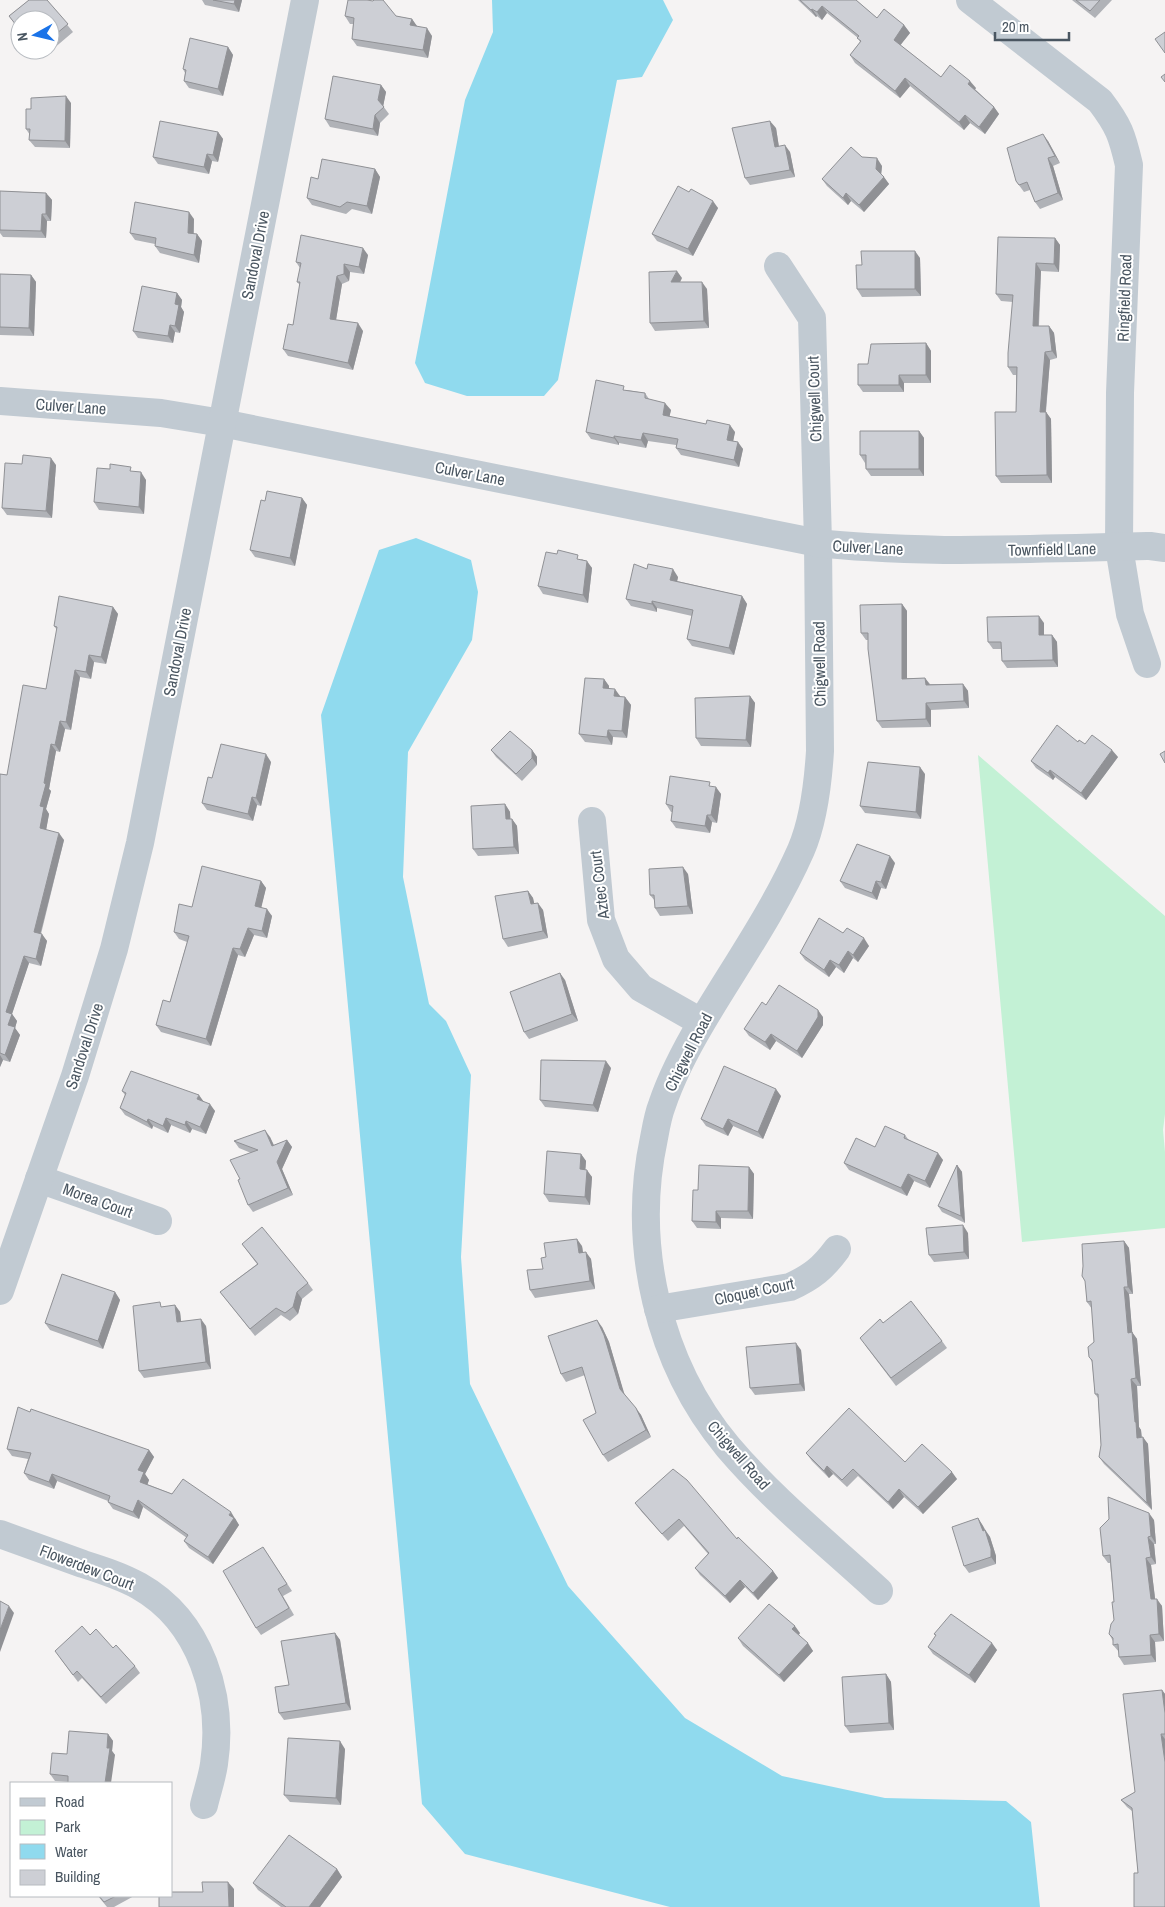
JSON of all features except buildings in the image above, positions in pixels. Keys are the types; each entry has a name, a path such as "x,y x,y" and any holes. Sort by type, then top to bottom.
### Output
{"street":[{"name":"Sandoval Drive","path":"0,1291 76,1076 117,940 140,843 305,0"},
{"name":"Ringfield Road","path":"977,2 1100,101 1114,120 1123,137 1129,165 1120,393 1119,547 1130,614 1147,664"},
{"name":"Chigwell Court","path":"778,266 812,318 818,543"},
{"name":"Culver Lane","path":"0,401 161,413 818,543 860,548 940,550"},
{"name":"Chigwell Road","path":"818,543 820,751 818,777 810,820 802,849 764,923 701,1022 676,1068 661,1107 649,1162 645,1210 648,1257 658,1309 680,1371 702,1410 728,1447 776,1498 879,1591"},
{"name":"Townfield Lane","path":"940,550 1165,548"},
{"name":"Aztec Court","path":"592,821 601,920 616,959 641,988 701,1022"},
{"name":"Morea Court","path":"39,1179 158,1221"},
{"name":"Cloquet Court","path":"658,1309 790,1286 810,1277 827,1263 837,1249"},
{"name":"Flowerdew Court","path":"0,1534 119,1577 140,1587 164,1603 184,1624 196,1644 208,1672 215,1705 216,1739 214,1766 204,1805"}],"green space":[{"path":"978,755 1165,916 1165,1114 1163,1130 1165,1152 1165,1228 1022,1242"}],"water":[{"path":"492,0 663,0 673,20 642,77 617,80 558,380 544,396 467,396 425,383 415,363 465,100 493,32"},
{"path":"416,538 471,560 478,592 472,640 408,752 403,877 429,1004 446,1021 471,1075 461,1257 470,1384 568,1586 685,1718 782,1776 885,1798 1006,1801 1031,1822 1040,1907 670,1907 465,1854 422,1804 321,715 379,550"}]}
